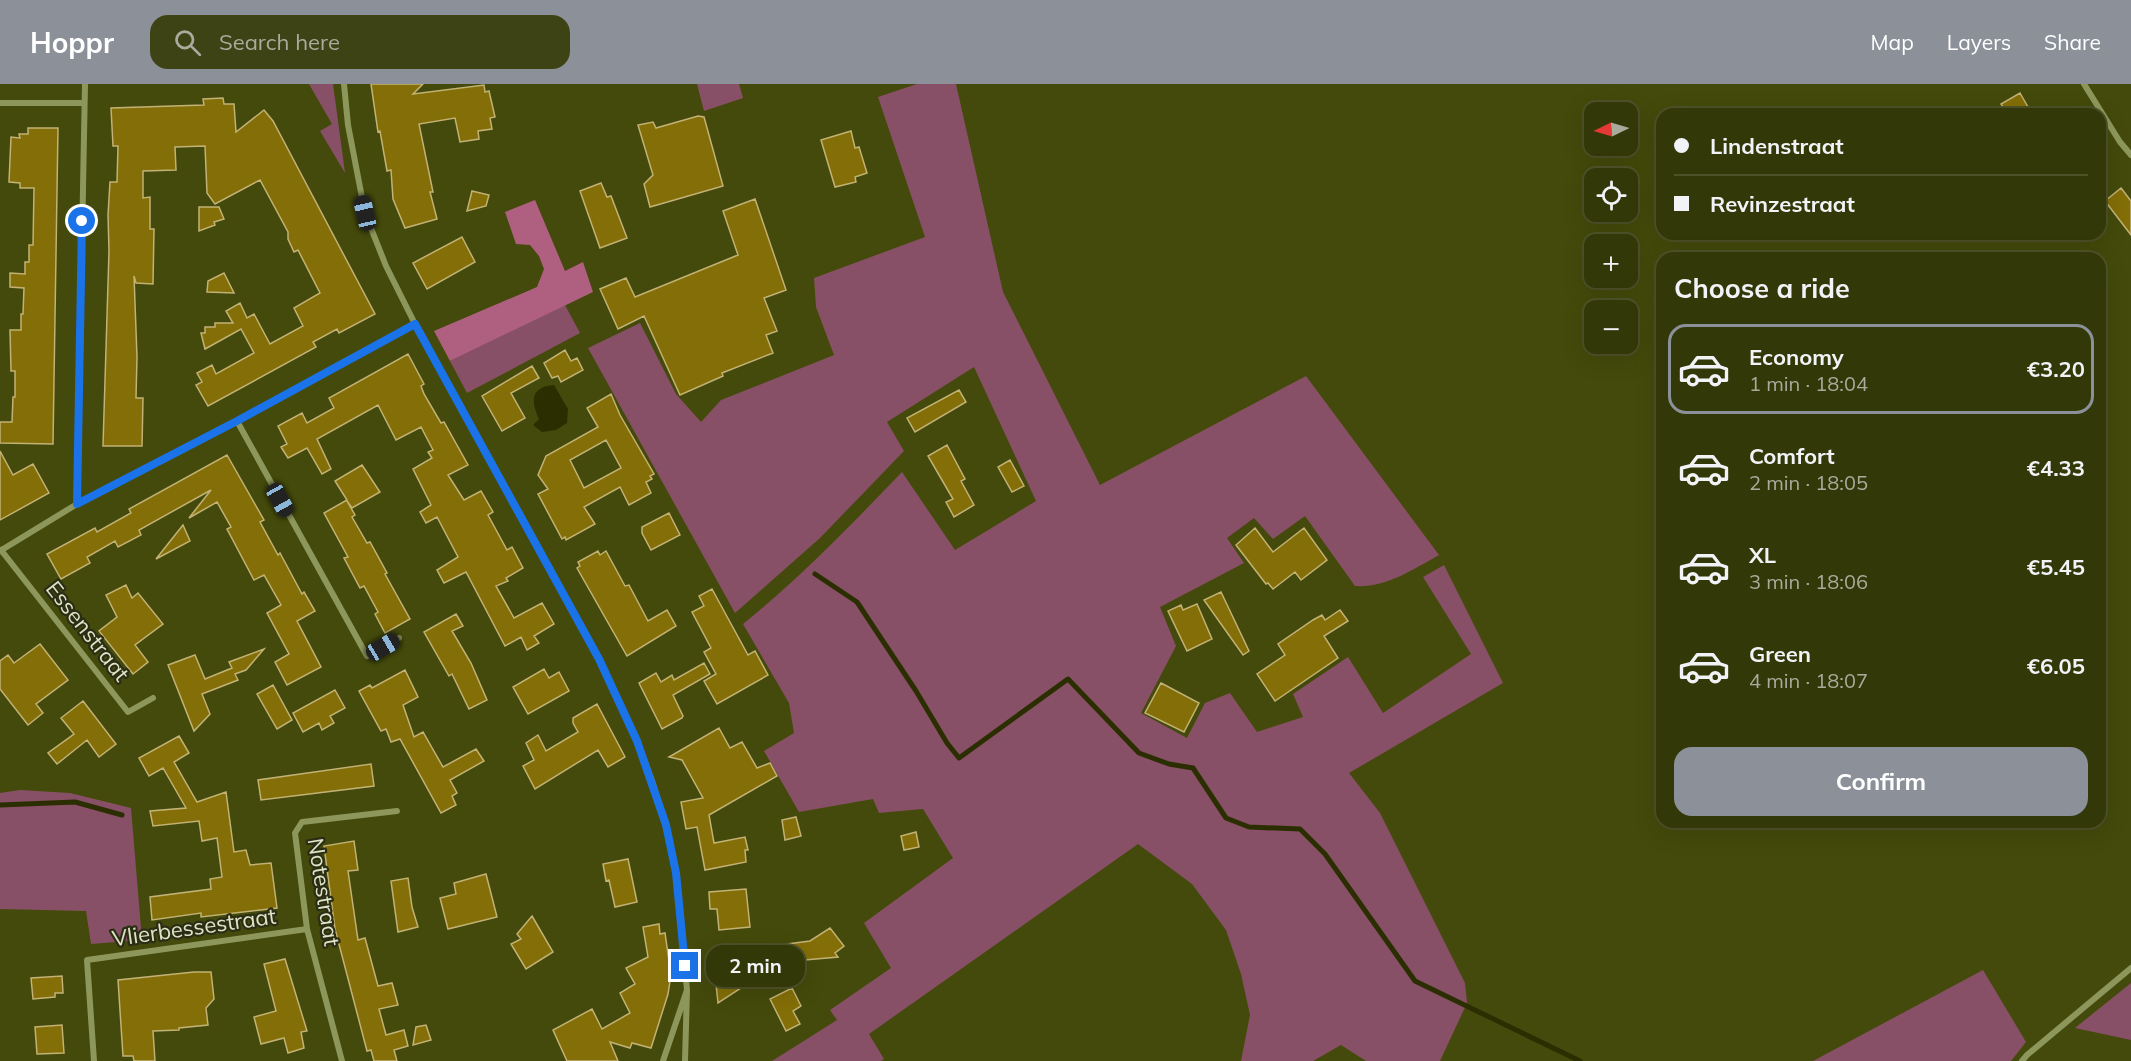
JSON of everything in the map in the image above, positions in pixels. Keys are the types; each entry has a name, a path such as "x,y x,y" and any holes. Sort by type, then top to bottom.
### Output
{"street":[{"path":"77,504 85,84"},
{"path":"345,84 348,125 365,213 386,266 415,324 599,659 637,741 666,825 676,873 687,990 685,1061"},
{"path":"2084,84 2099,108"},
{"path":"0,103 84,103"},
{"path":"2106,119 2131,155"},
{"path":"1,550 77,504 237,421 415,324"},
{"path":"237,421 367,656 399,638"},
{"name":"Essenstraat","path":"1,550 128,712 153,698"},
{"name":"Notestraat","path":"342,1061 308,929 295,833 302,822 397,811"},
{"name":"Vlierbessestraat","path":"94,1061 87,960 308,929"},
{"path":"2022,1061 2131,968"},
{"path":"663,1061 687,990"}],"shaded area":[{"path":"309,84 333,84 345,173 320,131 332,124"},
{"path":"697,84 739,84 743,98 704,111"},
{"path":"917,84 956,84 1003,292 1100,485 1306,376 1439,555 1388,581 1355,586 1305,516 1273,539 1254,518 1227,538 1244,563 1160,607 1176,646 1141,713 1187,738 1205,703 1230,693 1257,732 1303,717 1293,694 1348,657 1383,713 1471,654 1423,577 1444,565 1503,683 1349,773 1380,813 1465,983 1467,1003 1440,1061 1366,1061 1341,1045 1313,1061 1241,1061 1250,1015 1241,974 1226,930 1192,884 1138,844 869,1034 884,1059 881,1061 772,1061 837,1020 830,1010 891,968 864,923 953,858 923,809 879,813 873,799 799,812 764,751 794,733 789,703 743,624 845,531 902,472 955,550 1036,501 974,367 887,422 904,451 820,538 735,613 588,348 640,323 676,394 701,422 721,400 834,355 816,307 814,278 925,237 878,97"},
{"path":"535,200 565,271 583,262 593,292 450,361 434,331 537,287 544,269 539,256 530,245 516,244 505,212"},
{"path":"565,305 580,333 467,393 450,361"},
{"path":"554,385 568,409 567,423 556,430 542,432 533,425 539,419 534,396 540,389"},
{"path":"20,790 70,793 131,808 142,940 91,944 86,911 0,909 0,793"},
{"path":"1983,970 2026,1042 2011,1061 1813,1061"},
{"path":"2131,983 2131,1040 2075,1028"}],"building":[{"path":"371,84 423,84 413,94 484,85 485,92 489,91 495,117 490,118 492,129 478,131 479,139 460,142 455,118 419,124 433,192 430,192 437,219 405,228 393,199 391,170 387,171"},
{"path":"2020,93 2029,108 2003,108 2001,104"},
{"path":"223,98 224,104 234,104 236,132 264,110 273,121 375,314 339,333 337,329 313,342 316,347 208,406 196,385 202,382 197,373 212,365 216,374 254,353 241,329 205,349 201,333 205,333 205,327 215,327 215,323 233,323 226,311 240,303 247,318 254,314 270,344 303,326 294,308 320,293 298,250 294,252 288,239 288,232 260,180 215,204 207,193 205,146 175,147 176,170 143,171 143,198 150,197 150,229 154,229 153,284 136,283 134,276 136,398 143,398 142,446 103,446 108,215 110,182 117,182 118,146 113,146 111,108 204,105 203,99"},
{"path":"698,116 704,117 723,186 650,207 644,184 653,175 638,125 653,122 656,128"},
{"path":"28,128 58,128 53,444 0,443 0,422 12,422 13,397 15,397 15,371 11,371 10,330 21,330 21,314 23,314 24,288 10,287 10,273 25,274 25,262 29,262 29,245 33,245 34,188 20,188 20,183 9,182 11,137 20,138 19,134 28,134"},
{"path":"851,131 855,148 859,147 867,173 855,177 856,182 835,187 821,140"},
{"path":"601,183 607,197 611,196 627,238 600,248 580,191"},
{"path":"2121,188 2131,201 2131,235 2106,202"},
{"path":"472,191 489,195 486,206 467,211"},
{"path":"755,199 786,290 764,298 777,331 766,335 773,353 722,373 723,376 680,395 644,316 618,329 600,289 626,278 635,297 738,255 723,211"},
{"path":"199,207 219,207 224,219 199,231"},
{"path":"462,237 475,262 427,289 413,263"},
{"path":"224,273 234,293 207,292 208,281"},
{"path":"565,350 571,361 577,358 583,370 561,382 558,376 552,378 544,363"},
{"path":"408,354 424,384 421,386 424,394 441,423 444,422 468,465 448,475 464,500 481,491 493,512 488,515 507,550 512,547 523,568 506,578 508,581 496,586 514,618 542,603 554,624 534,636 539,643 527,650 521,637 505,646 466,572 444,583 437,570 458,557 437,517 426,523 420,512 431,505 413,469 432,458 428,452 433,450 421,427 396,440 378,405 317,439 331,469 322,474 307,448 288,458 281,447 287,444 278,426 302,413 307,423 334,408 329,398"},
{"path":"532,366 539,378 511,393 525,418 502,431 482,396"},
{"path":"959,390 966,402 915,432 907,418"},
{"path":"611,394 620,415 654,474 650,476 652,479 646,482 651,493 629,505 620,487 584,507 595,524 566,540 565,537 562,539 538,494 548,489 538,475 546,456 598,427 587,408","holes":["606,440 621,468 584,488 570,460"]},
{"path":"947,445 965,479 961,481 974,505 954,517 946,502 953,499 928,456"},
{"path":"0,451 13,475 33,464 49,493 0,520"},
{"path":"227,455 264,520 260,522 278,555 280,553 302,594 304,592 315,611 297,621 321,667 287,685 275,662 289,654 267,613 281,605 264,575 254,580 227,529 231,527 217,502 189,518 211,490 139,530 141,535 118,547 115,541 87,557 90,563 61,579 47,554 95,528 97,532 131,513 129,509"},
{"path":"1010,460 1024,486 1012,492 998,467"},
{"path":"362,465 380,492 352,508 347,501 355,515 352,517 367,543 370,542 410,619 385,633 375,614 378,612 364,586 360,588 344,558 348,557 324,513 347,500 335,481"},
{"path":"669,513 680,535 651,550 642,533 642,527"},
{"path":"183,525 190,541 156,559"},
{"path":"1255,528 1273,552 1304,528 1327,560 1301,580 1295,572 1273,589 1268,583 1266,584 1236,545"},
{"path":"598,551 600,555 606,551 625,586 629,585 648,621 667,610 676,626 627,656 577,568 580,566 578,562"},
{"path":"126,585 132,598 138,593 163,624 135,645 148,662 133,674 99,631 117,617 106,595"},
{"path":"712,589 748,655 755,651 768,675 717,704 704,681 716,674 704,652 711,648 692,612 704,606 699,596"},
{"path":"1221,592 1249,651 1243,655 1204,600"},
{"path":"1197,604 1212,639 1187,651 1168,611 1181,605 1183,610"},
{"path":"1340,610 1348,621 1324,636 1338,658 1275,701 1257,674 1285,655 1278,644 1322,615 1325,620"},
{"path":"456,614 463,626 452,631 471,663 487,700 469,709 452,674 449,676 424,632"},
{"path":"40,644 68,680 36,704 43,713 28,725 0,689 0,661 8,655 14,663"},
{"path":"264,649 246,670 235,674 238,680 202,694 210,714 194,731 168,665 195,655 205,679 232,668 229,662"},
{"path":"704,663 710,674 673,695 682,718 662,729 639,683 656,673 661,682 672,675 674,680"},
{"path":"544,669 549,678 559,672 569,691 528,714 513,687"},
{"path":"405,670 418,697 403,705 414,737 423,732 443,767 476,749 484,761 450,780 457,793 452,796 456,805 441,813 400,739 391,742 386,729 381,731 359,691 370,685 372,688"},
{"path":"1161,683 1199,703 1184,732 1145,713"},
{"path":"273,685 292,720 277,729 257,694"},
{"path":"335,690 345,708 330,716 334,723 322,730 319,723 303,732 293,713"},
{"path":"83,701 116,744 99,757 87,740 57,764 48,753 74,734 61,718"},
{"path":"597,704 625,757 608,767 598,750 535,789 523,766 534,760 526,743 538,735 546,751 578,732 573,718"},
{"path":"719,728 730,748 742,742 757,768 770,763 777,776 709,815 714,843 745,837 748,850 745,850 746,862 705,870 697,827 686,829 681,802 703,798 682,760 669,757"},
{"path":"179,736 189,753 174,762 197,802 226,792 234,852 246,850 250,865 271,863 277,908 201,917 201,913 152,920 150,897 211,889 210,879 222,877 217,838 202,841 199,821 153,826 150,811 186,808 163,768 149,776 139,758"},
{"path":"371,764 374,786 261,800 258,780"},
{"path":"796,817 801,836 785,840 782,820"},
{"path":"916,832 919,847 904,850 901,836"},
{"path":"354,841 358,870 348,871 358,940 365,938 378,986 392,983 398,1005 379,1009 386,1035 404,1030 408,1046 394,1050 397,1061 374,1061 371,1050 367,1051 335,929 324,846"},
{"path":"628,859 637,902 615,907 603,864"},
{"path":"486,874 497,917 448,929 440,898 456,894 454,883"},
{"path":"408,878 412,907 418,927 398,932 391,881"},
{"path":"746,889 750,927 719,930 717,909 710,909 709,892"},
{"path":"532,916 553,952 526,969 511,944 521,939 517,934"},
{"path":"659,924 660,934 665,933 671,975 668,994 651,1048 632,1043 630,1048 610,1042 618,1061 567,1061 553,1030 592,1009 602,1029 630,1013 620,993 635,984 626,968 648,957 643,927"},
{"path":"830,928 844,946 835,953 838,957 782,962 780,945 810,941"},
{"path":"741,956 744,986 718,1003 715,975 710,975 709,959"},
{"path":"285,959 307,1031 301,1032 304,1048 288,1053 284,1038 261,1044 254,1017 276,1011 264,964"},
{"path":"211,972 214,999 206,1008 208,1025 179,1028 179,1030 153,1031 155,1061 134,1061 133,1056 123,1056 118,980"},
{"path":"62,976 63,993 55,993 55,997 33,999 31,978"},
{"path":"792,988 801,1006 793,1011 800,1024 786,1031 770,999"},
{"path":"62,1025 64,1053 37,1054 35,1027"},
{"path":"426,1025 431,1040 413,1045 416,1027"}],"waterway":[{"path":"815,574 857,602 916,691 947,743 959,758 1068,679 1139,753 1169,764 1193,768 1226,818 1249,827 1300,829 1325,854 1415,981 1580,1061"},
{"path":"0,805 75,802 122,815"}],"route":[{"path":"82,221 77,504 237,421 415,324 599,659 637,741 666,825 676,873 685,966"}]}
